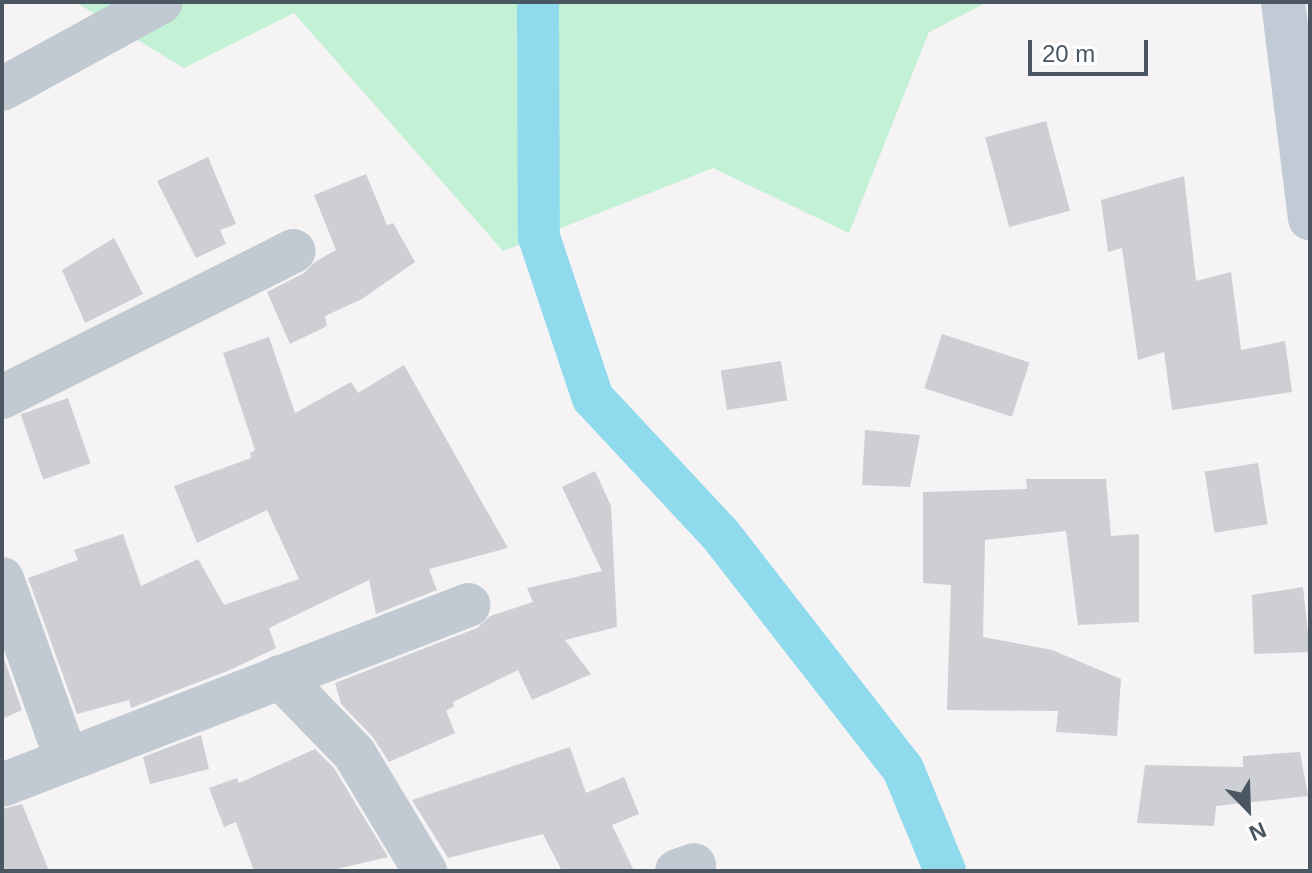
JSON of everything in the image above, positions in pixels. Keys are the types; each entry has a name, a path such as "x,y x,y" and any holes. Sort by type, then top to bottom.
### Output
{"street":[{"path":"2,89 161,2"},
{"path":"1283,2 1303,87 1310,218"},
{"path":"2,397 293,251"},
{"path":"2,579 66,758"},
{"path":"2,785 468,605"},
{"path":"280,677 354,753 425,871"}],"green space":[{"path":"75,2 988,2 929,32 849,233 713,168 503,251 294,13 184,68"}],"building":[{"path":"1046,121 1070,211 1009,227 985,137"},
{"path":"208,157 236,224 220,230 226,244 196,258 157,181"},
{"path":"366,174 387,225 393,223 415,262 362,299 325,316 327,326 290,344 267,292 304,273 315,262 336,250 314,195"},
{"path":"1184,176 1196,281 1231,272 1241,350 1285,341 1292,392 1172,410 1164,352 1138,360 1122,248 1108,252 1101,200"},
{"path":"114,238 143,294 85,323 62,270"},
{"path":"942,334 1029,362 1012,417 924,388"},
{"path":"269,337 295,413 351,382 358,393 404,365 508,548 429,569 437,590 376,614 369,580 269,628 276,648 230,670 131,708 129,700 77,714 28,578 78,560 74,550 123,534 141,586 198,559 224,605 299,579 267,510 197,543 174,486 251,458 250,453 255,450 223,353"},
{"path":"781,361 787,401 727,410 721,371"},
{"path":"68,398 90,463 43,480 21,414"},
{"path":"865,430 920,435 910,487 862,485"},
{"path":"1258,463 1268,524 1214,533 1205,471"},
{"path":"595,471 611,506 617,627 565,640 591,674 532,700 518,670 453,702 454,706 446,711 455,733 389,762 372,736 341,704 335,683 477,628 490,616 533,602 527,588 602,571 562,487"},
{"path":"1026,479 1106,479 1111,536 1139,534 1139,622 1078,625 1066,531 985,540 983,637 1052,650 1121,679 1117,736 1056,732 1058,711 947,710 951,585 923,583 923,492 1027,489"},
{"path":"1303,587 1310,652 1254,654 1252,595"},
{"path":"2,653 22,710 2,719"},
{"path":"201,735 209,769 150,784 143,757"},
{"path":"570,747 586,793 624,777 639,814 612,825 634,871 562,871 543,834 448,858 412,800"},
{"path":"315,749 334,768 388,857 328,871 254,871 236,822 224,827 209,788 237,778 239,783"},
{"path":"1300,752 1308,796 1216,806 1214,826 1137,823 1145,765 1243,767 1243,756"},
{"path":"22,804 49,871 2,871 2,809"}],"waterway":[{"path":"538,2 539,237 593,398 720,534 903,769 945,871"}]}
